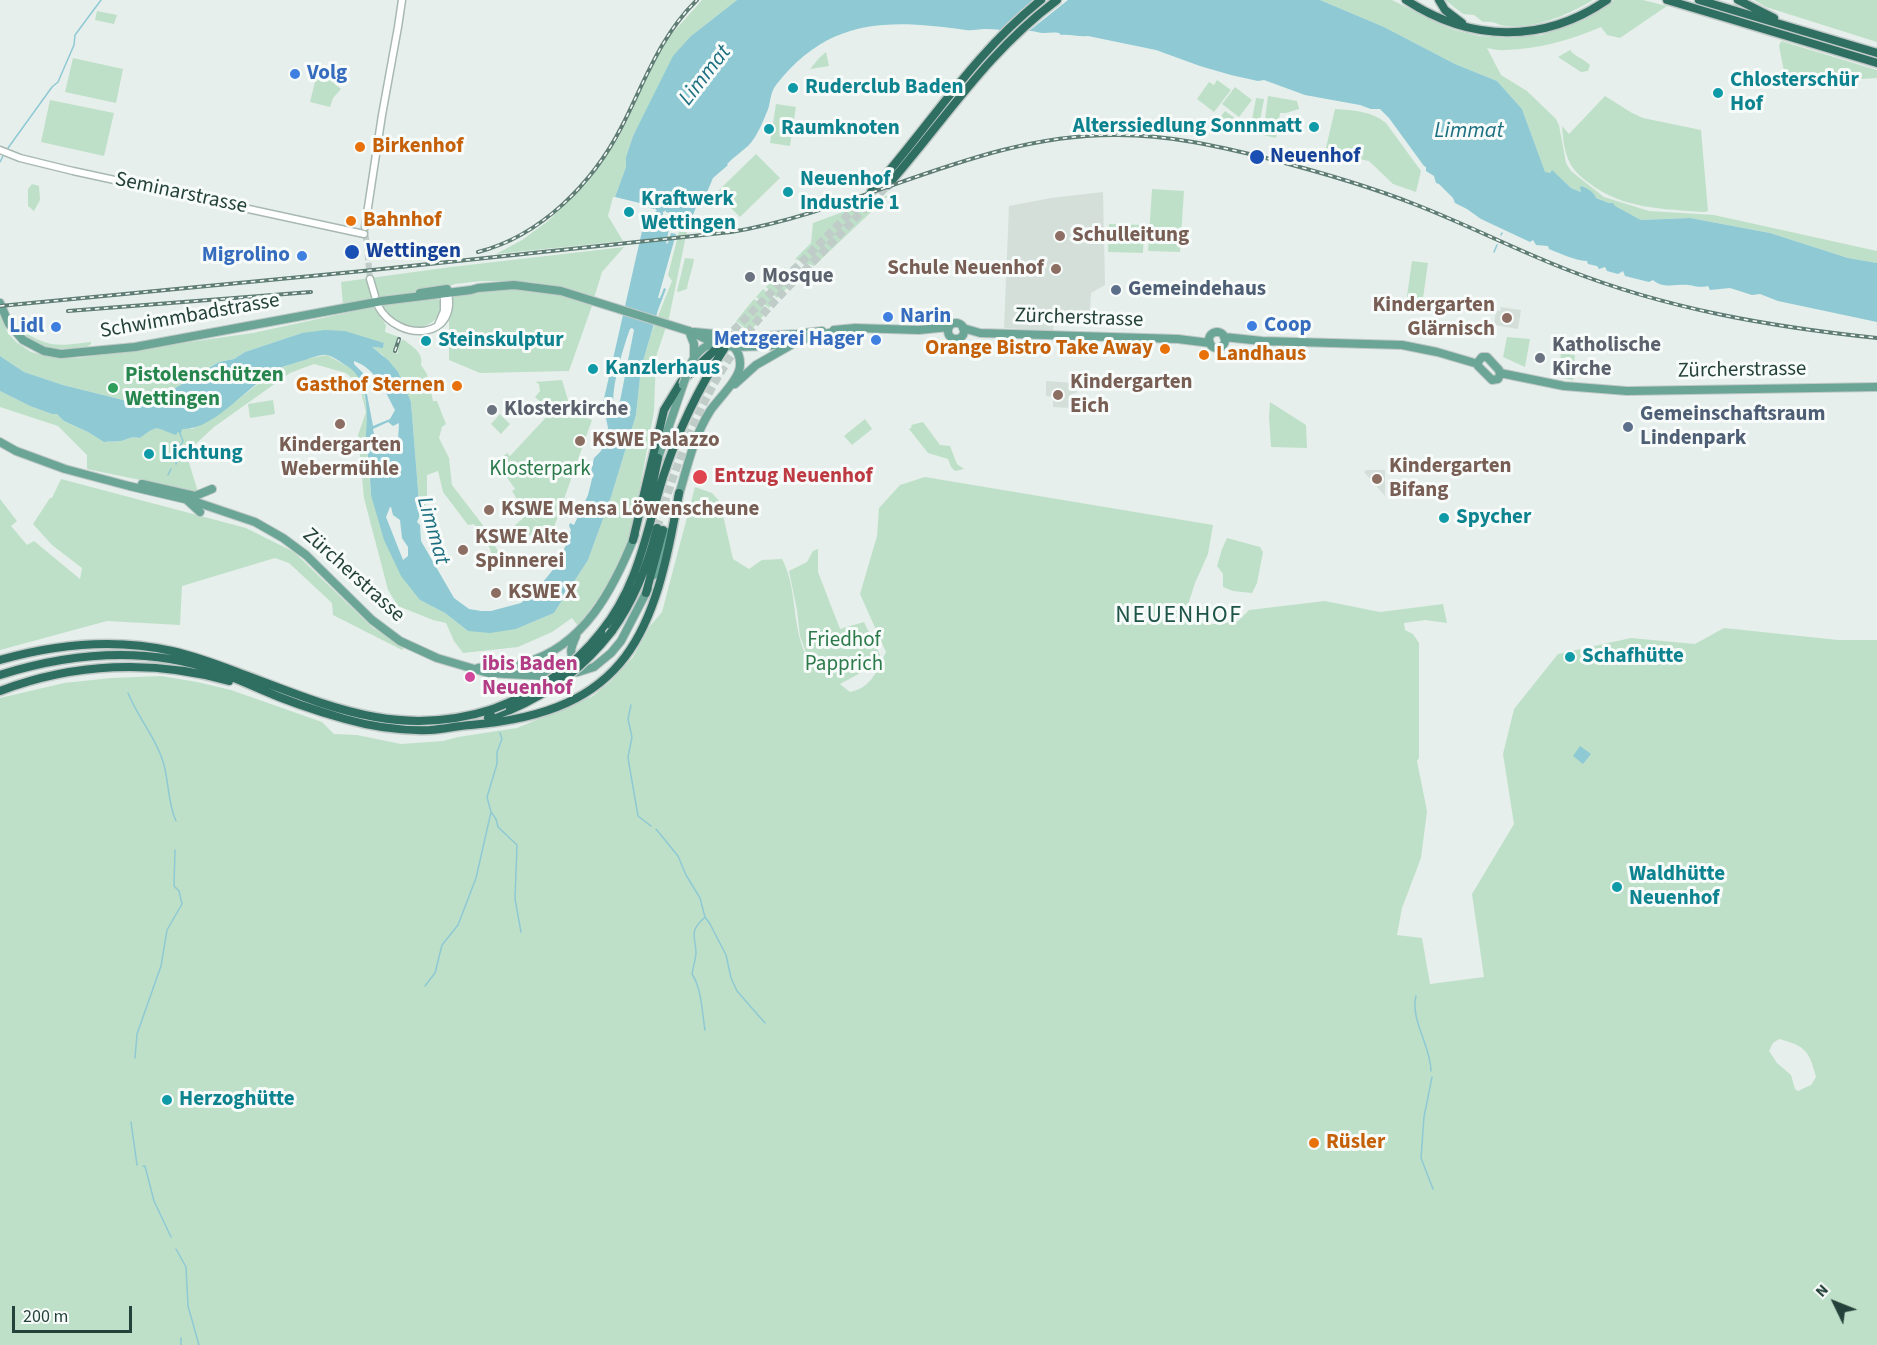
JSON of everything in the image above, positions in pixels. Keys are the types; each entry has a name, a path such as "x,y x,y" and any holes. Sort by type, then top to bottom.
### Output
{"highway":[{"path":"871,192 995,41 1041,0"},
{"path":"888,185 966,88 1008,42 1057,0"},
{"path":"1406,0 1448,22 1474,29 1502,32 1531,31 1557,25 1581,16 1604,0"},
{"path":"1439,0 1445,10 1461,22 1480,28 1508,30 1556,23 1604,0"},
{"path":"1667,0 1877,63"},
{"path":"1699,0 1877,53"},
{"path":"1738,0 1796,29"},
{"path":"633,540 664,410 677,387 722,344"},
{"path":"0,660 66,646 131,645 162,649 193,657 326,704 378,718 410,722 441,721 473,715 523,696 551,680 584,652 617,610 640,561 663,478 678,437 722,344"},
{"path":"632,581 658,458"},
{"path":"0,691 60,674 129,667 190,672 260,689 333,715 376,726 420,730 486,723 554,708 584,694 602,681 621,663 634,645 646,623 665,566 680,493"},
{"path":"467,725 510,710 537,697 564,679 589,657 612,631 629,604 660,528 646,593"},
{"path":"0,675 30,666 72,659 136,656 192,664 244,681 260,689"}],"main road":[{"name":"Schwimmbadstrasse","path":"0,303 9,324 23,340 44,351 61,354 135,347 408,297 448,295 471,286 478,288 514,285 561,291 689,331"},
{"name":"Schwimmbadstrasse","path":"408,297 415,294 448,295"},
{"path":"956,323 963,332 955,339 949,331 956,323"},
{"path":"722,344 769,341 826,330 855,328 949,331"},
{"path":"578,632 570,650 572,658 583,665 601,662 615,649 624,636 661,558 695,440 709,413 740,368 738,354 722,344 689,331"},
{"path":"689,331 694,344 694,358"},
{"name":"Zürcherstrasse","path":"963,332 1143,339 1210,339"},
{"path":"1223,341 1217,332 1210,339 1216,347 1223,341 1402,345 1478,364 1492,380 1497,379 1500,373 1486,357 1482,357 1478,364"},
{"path":"477,668 512,665 533,660 559,647 578,632 594,614 608,592 633,540 658,458 694,358 704,348 747,337 799,337"},
{"path":"722,395 759,363 799,337"},
{"name":"Zürcherstrasse","path":"1500,373 1564,386 1627,391 1877,387"},
{"path":"0,438 27,454"},
{"path":"0,442 65,469 202,505"},
{"path":"117,482 129,482 195,496 212,489"},
{"path":"195,496 202,505"},
{"name":"Zürcherstrasse","path":"202,505 242,517 277,535 319,566 372,620 400,641 437,658 488,673 503,674 551,675 583,671 601,662"}],"street":[{"name":"Seminarstrasse","path":"0,150 20,158 51,165 364,230 402,0"},
{"path":"370,279 375,296"},
{"path":"378,306 390,322 403,329 423,331 438,325 448,295"}],"shaded area":[{"name":"Schule Neuenhof","path":"1103,192 1105,285 1091,293 1090,311 1055,310 1053,331 1004,328 1009,206"},
{"name":"Kindergarten Glärnisch","path":"1501,307 1521,310 1518,329 1494,325 1496,310 1500,311"},
{"name":"Kindergarten Eich","path":"1046,381 1077,383 1077,393 1071,394 1070,408 1053,407 1053,397 1046,396"},
{"name":"Kindergarten Bifang","path":"1366,470 1385,470 1385,496 1364,472"}],"green space":[{"path":"702,0 737,0 691,36 633,136 626,157 626,167 615,197 613,197 608,216 623,241 496,254 522,240 548,221 587,183 619,137 662,45"},
{"path":"1320,0 1392,0 1455,30 1479,36 1509,38 1541,35 1567,26 1596,13 1614,0 1643,0 1667,6 1620,38 1607,35 1601,27 1543,46 1503,50 1487,48 1501,75 1527,91 1556,119 1566,163 1571,171 1604,197 1649,211 1714,215 1877,251 1877,263 1848,258 1770,233 1690,218 1641,220 1609,203 1571,188 1552,171 1545,173 1522,109 1497,81 1455,64 1384,27"},
{"path":"1445,0 1593,0 1551,20 1528,25 1506,26 1483,22 1474,15 1463,14"},
{"path":"1754,0 1877,0 1877,42 1766,7"},
{"path":"97,11 117,15 114,24 95,20"},
{"path":"1781,41 1877,70 1877,78 1817,82 1786,81 1779,46"},
{"path":"1570,50 1590,65 1588,71 1581,72 1558,57"},
{"path":"826,52 829,66 810,69 819,58"},
{"path":"73,58 123,69 116,103 65,92"},
{"path":"318,70 341,89 333,98 330,107 310,102"},
{"path":"1217,80 1231,90 1214,112 1197,99 1209,82 1214,85"},
{"path":"1235,87 1252,100 1239,117 1222,104"},
{"path":"1268,96 1297,101 1299,109 1280,113 1276,138 1263,135"},
{"path":"1605,96 1643,118 1701,130 1708,211 1658,208 1629,203 1602,192 1576,171 1566,154 1562,126 1569,134"},
{"path":"1256,98 1264,99 1260,121 1252,120"},
{"path":"50,100 114,113 104,156 41,142"},
{"path":"776,104 796,107 790,146 770,143"},
{"path":"1335,109 1368,114 1386,123 1421,171 1416,192 1393,184 1369,161 1325,152"},
{"path":"1225,111 1243,124 1236,133 1218,120"},
{"path":"756,154 780,178 740,217 716,193"},
{"path":"32,184 39,186 40,200 34,211 28,206 28,189"},
{"path":"1152,189 1184,191 1180,252 1148,251"},
{"path":"889,195 814,266 795,259 811,243 813,223"},
{"path":"681,224 688,226 669,318 656,357 654,411 628,541 606,588 578,626 572,618 552,632 518,647 463,653 454,641 446,623 398,606 388,590 364,498 358,435 366,412 359,384 346,373 314,364 290,373 214,427 186,453 198,492 87,469 87,455 58,426 0,407 0,391 30,406 57,414 64,421 104,442 140,438 154,429 166,430 170,433 181,428 192,429 227,408 277,369 327,355 354,370 360,378 367,409 366,440 371,495 420,600 445,613 468,631 516,629 554,613 588,560 611,497 636,415 641,368 652,331 672,281 668,275"},
{"path":"1109,224 1144,225 1143,253 1108,252"},
{"path":"624,247 602,272 594,298 532,282 481,281 343,306 341,282"},
{"path":"685,258 694,259 687,289 678,292 677,291"},
{"path":"1412,261 1428,263 1421,312 1405,310"},
{"path":"785,267 797,278 777,298 766,287"},
{"path":"530,288 565,293 593,303 569,371 480,373 449,360 451,294"},
{"path":"763,289 776,300 769,308 756,297"},
{"path":"433,298 442,303 440,311 432,322 420,327 398,322 381,304"},
{"path":"754,299 768,310 750,332 736,321"},
{"path":"373,307 386,325 385,332 399,337 393,352 398,354 400,341 403,339 421,356 421,365 427,374 433,401 437,401 446,424 442,427 439,438 449,458 452,485 482,524 501,556 493,557 474,524 468,525 443,492 438,471 427,475 427,502 420,515 411,402 383,355 371,347 383,348 384,343 302,333 245,352 234,359 219,362 177,387 138,400 127,401 63,385 24,372 0,356 0,314 8,333 16,342 31,352 46,356 77,358 253,333"},
{"path":"26,333 50,344 91,342 91,344 87,347 49,347 34,342 26,337"},
{"path":"1507,337 1530,339 1525,367 1503,357"},
{"path":"1561,353 1575,355 1573,380 1558,377"},
{"name":"Klosterpark","path":"562,380 571,410 579,417 592,420 546,546 530,535 520,539 515,525 527,515 541,524 519,508 512,491 515,489 498,461 507,453 510,456 551,412 535,397 540,391 539,384 535,382"},
{"path":"273,400 275,414 250,418 248,404"},
{"path":"1270,402 1306,425 1307,448 1271,447"},
{"path":"500,414 510,424 501,434 491,424"},
{"path":"865,419 872,429 852,445 844,436"},
{"path":"923,422 940,445 950,446 957,464 964,469 955,471 948,459 928,453 909,429 911,425"},
{"name":"Friedhof Papprich","path":"925,477 1213,525 1208,554 1185,614 1206,625 1238,621 1249,610 1325,601 1380,612 1443,604 1447,623 1425,620 1404,623 1405,630 1413,634 1419,643 1419,758 1417,761 1427,811 1421,858 1402,908 1397,935 1422,938 1430,984 1484,977 1472,894 1514,824 1503,754 1514,709 1558,654 1631,638 1695,644 1724,628 1838,640 1877,640 1877,1345 0,1345 0,698 64,683 161,676 231,690 322,722 334,734 357,735 401,744 443,741 517,728 593,696 611,681 633,657 650,626 662,612 695,487 712,493 720,502 733,559 749,569 762,560 782,559 791,584 799,636 809,661 800,636 789,571 807,562 813,551 818,549 818,572 840,629 864,622 880,655 864,671 840,684 850,692 864,687 869,682 886,652 860,594 877,536 879,508 900,485","holes":["1779,1039 1801,1047 1808,1055 1816,1077 1811,1085 1798,1091 1795,1089 1791,1075 1777,1063 1769,1051 1773,1043"]},
{"path":"61,479 246,528 294,552 372,627 404,648 402,650 333,615 332,603 289,563 275,558 182,586 180,625 107,621 0,650 0,499 17,521 11,526 27,545 34,541 80,579 82,568 52,545 33,524 52,498"},
{"path":"1227,538 1260,547 1263,552 1257,583 1252,593 1233,591 1223,587 1223,574 1217,566"}],"water":[{"name":"Limmat","path":"737,0 1320,0 1384,27 1455,64 1497,81 1522,109 1545,172 1550,173 1552,170 1571,188 1581,192 1581,186 1586,188 1596,198 1613,203 1641,220 1690,218 1770,233 1848,258 1877,263 1877,322 1778,301 1760,294 1752,295 1730,288 1710,290 1708,286 1665,285 1653,280 1649,282 1625,276 1623,271 1618,274 1607,271 1605,267 1599,269 1597,266 1588,264 1587,261 1549,249 1548,246 1536,245 1533,240 1530,242 1481,219 1455,203 1453,198 1436,183 1434,176 1426,171 1426,167 1380,109 1305,95 1264,80 1258,81 1200,66 1156,50 1088,36 1059,33 968,30 911,24 862,28 839,35 817,46 796,63 776,85 768,111 754,139 713,178 701,206 697,205 692,217 656,210 647,207 648,205 615,197 626,167 626,157 633,136 673,56 691,36"},
{"name":"Limmat","path":"645,218 651,219 651,228 654,220 660,222 660,230 664,223 670,224 666,244 671,233 676,234 658,298 664,288 666,289 641,368 636,415 611,497 588,560 554,613 516,629 490,633 468,631 445,613 420,600 401,576 384,540 371,495 367,450 364,447 367,415 364,391 355,372 335,358 327,355 319,356 278,369 219,415 194,428 182,429 181,433 178,432 176,435 155,429 140,438 104,442 64,421 57,414 30,406 0,391 0,356 24,372 63,385 127,401 139,400 177,387 219,362 234,359 245,352 302,333 325,330 345,331 384,343 383,348 372,347 398,372 411,402 420,515 417,522 420,525 421,541 454,598 469,609 481,611 491,611 521,603 543,582 560,561 571,530 570,523 574,525 588,495 594,458 601,451 606,439 608,428 603,403","holes":["630,329 634,330 620,401 617,406 614,406 616,379","354,361 368,369 379,381 395,410 390,419 373,426 363,373","388,422 393,426 399,423 398,441 394,445 393,452 378,454 373,429","391,507 393,515 400,520 402,538 408,547 408,556 403,560 386,517"]},
{"path":"1580,746 1591,754 1583,764 1573,756"}],"pier":[{"path":"1035,0 1068,0 1024,35 997,33"}],"waterway":[{"path":"8,148 58,82 74,45 75,35 101,0"},
{"path":"0,162 3,156"},
{"name":"Limmat","path":"656,230 659,214"},
{"path":"1494,252 1497,245"},
{"path":"176,464 183,441 179,431"},
{"path":"168,475 171,469"},
{"path":"128,693 161,755 171,808 176,821"},
{"path":"631,705 628,719 632,737 629,764 638,816 651,826"},
{"path":"425,986 435,973 442,945 458,925 476,878 491,812 487,797 497,764 497,752 502,739 500,733"},
{"path":"491,812 498,827 517,845 515,899 521,932"},
{"path":"656,829 678,856 700,898 705,917 726,955 731,978 737,991 765,1023"},
{"path":"135,1058 137,1034 161,966 167,930 182,904 179,891 174,886 175,850"},
{"path":"704,918 694,931 696,954 692,974 700,994 705,1030"},
{"path":"1416,996 1416,1014 1428,1052 1431,1071"},
{"path":"1432,1077 1424,1117 1421,1158 1433,1189"},
{"path":"131,1122 137,1165"},
{"path":"143,1166 145,1166 154,1201 171,1237"},
{"path":"176,1249 186,1267 188,1306 199,1345"},
{"path":"181,1338 181,1345"}],"tunnel":[{"path":"657,528 688,438 708,395 733,353 770,307 888,185"},
{"path":"725,339 871,192"},
{"path":"365,227 370,279"}],"railway":[{"path":"478,252 523,234 544,220 580,187 610,147 663,44 697,0"},
{"path":"0,306 731,232 828,207 923,174 1019,146 1068,138 1137,135 1211,145 1341,179 1396,197 1568,270 1643,296 1759,322 1877,338"},
{"path":"68,311 311,292"},
{"path":"395,351 399,339"}],"place":[{"name":"Volg","path":"295,74"},
{"name":"Ruderclub Baden","path":"793,88"},
{"name":"Chlosterschür Hof","path":"1718,93"},
{"name":"Alterssiedlung Sonnmatt","path":"1314,127"},
{"name":"Raumknoten","path":"769,129"},
{"name":"Birkenhof","path":"360,147"},
{"name":"Neuenhof","path":"1257,157"},
{"name":"Neuenhof Industrie 1","path":"788,192"},
{"name":"Kraftwerk Wettingen","path":"629,212"},
{"name":"Bahnhof","path":"351,221"},
{"name":"Schulleitung","path":"1060,236"},
{"name":"Wettingen","path":"352,252"},
{"name":"Migrolino","path":"302,256"},
{"name":"Schule Neuenhof","path":"1056,269"},
{"name":"Mosque","path":"750,277"},
{"name":"Gemeindehaus","path":"1116,290"},
{"name":"Narin","path":"888,317"},
{"name":"Kindergarten Glärnisch","path":"1507,318"},
{"name":"Coop","path":"1252,326"},
{"name":"Lidl","path":"56,327"},
{"name":"Metzgerei Hager","path":"876,340"},
{"name":"Steinskulptur","path":"426,341"},
{"name":"Orange Bistro Take Away","path":"1165,349"},
{"name":"Landhaus","path":"1204,355"},
{"name":"Katholische Kirche","path":"1540,358"},
{"name":"Kanzlerhaus","path":"593,369"},
{"name":"Gasthof Sternen","path":"457,386"},
{"name":"Pistolenschützen Wettingen","path":"113,388"},
{"name":"Kindergarten Eich","path":"1058,395"},
{"name":"Klosterkirche","path":"492,410"},
{"name":"Kindergarten Webermühle","path":"340,424"},
{"name":"Gemeinschaftsraum Lindenpark","path":"1628,427"},
{"name":"KSWE Palazzo","path":"580,441"},
{"name":"Lichtung","path":"149,454"},
{"name":"Entzug Neuenhof","path":"700,477"},
{"name":"Kindergarten Bifang","path":"1377,479"},
{"name":"KSWE Mensa Löwenscheune","path":"489,510"},
{"name":"Spycher","path":"1444,518"},
{"name":"KSWE Alte Spinnerei","path":"463,550"},
{"name":"KSWE X","path":"496,593"},
{"name":"Schafhütte","path":"1570,657"},
{"name":"ibis Baden Neuenhof","path":"470,677"},
{"name":"Waldhütte Neuenhof","path":"1617,887"},
{"name":"Herzoghütte","path":"167,1100"},
{"name":"Rüsler","path":"1314,1143"}],"district":[{"name":"NEUENHOF","path":"1179,617"}]}
